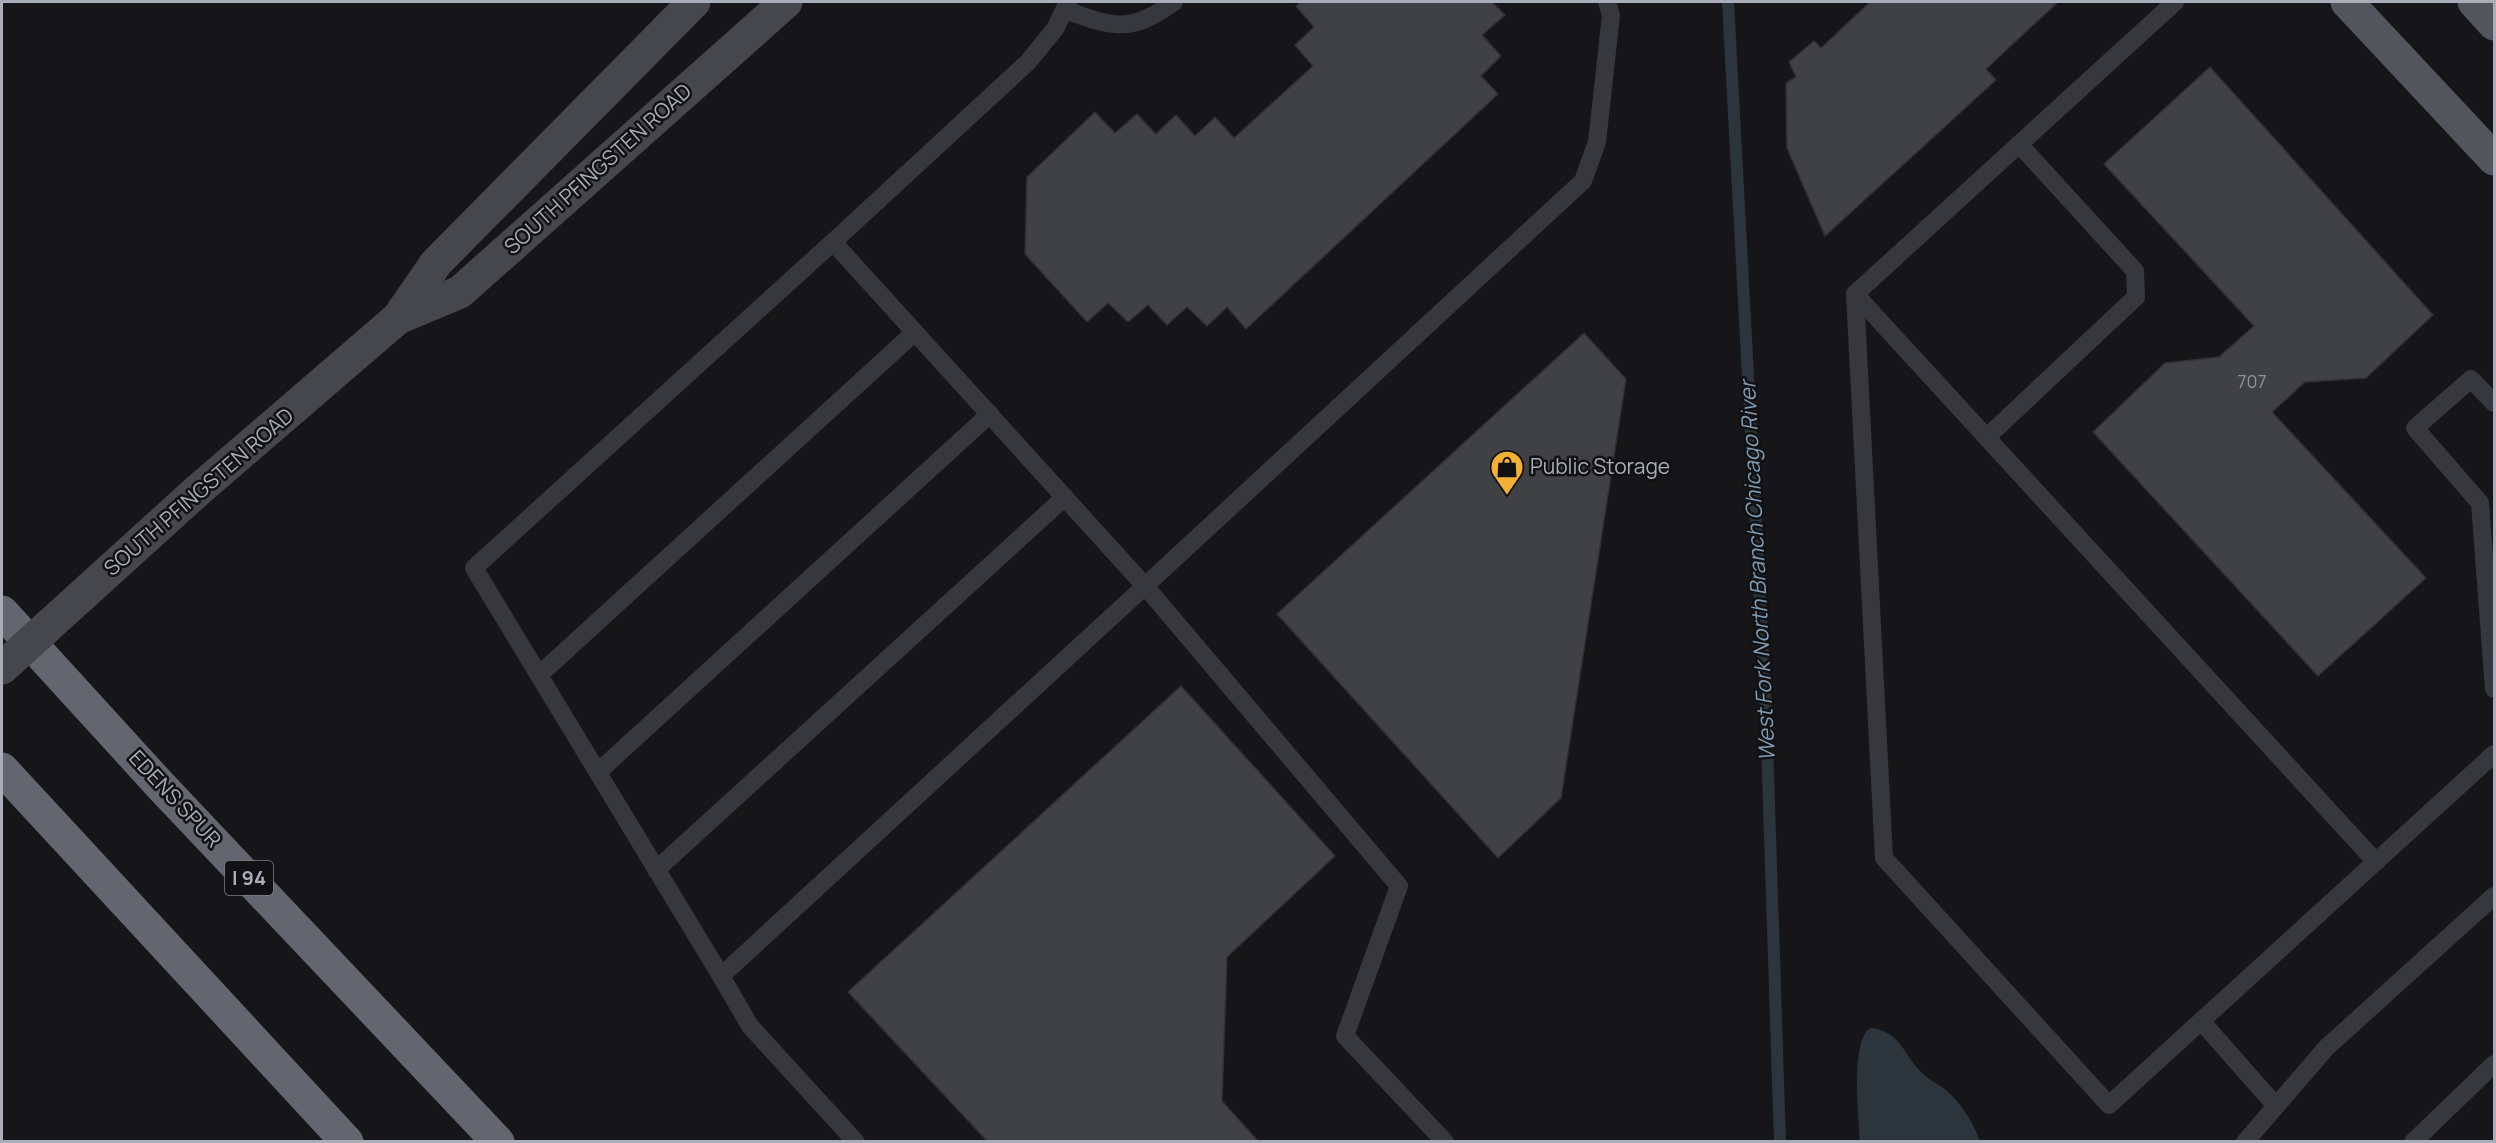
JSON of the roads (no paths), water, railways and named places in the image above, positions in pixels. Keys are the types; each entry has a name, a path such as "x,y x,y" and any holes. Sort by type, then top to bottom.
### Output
{"highway":[{"name":"EDENS SPUR","path":"2,612 160,785 498,1142"},
{"path":"2,769 347,1142"}],"main road":[{"name":"SOUTH PFINGSTEN ROAD","path":"2,668 196,492 399,318 436,262 694,2"},
{"name":"SOUTH PFINGSTEN ROAD","path":"399,318 460,292 786,2"},
{"path":"2347,2 2494,159"},
{"path":"2474,2 2494,24"}],"lane":[{"path":"856,1142 750,1026 474,568 1028,62 1055,29 1067,6 1095,21 1125,25 1145,21 1174,2"},
{"path":"721,976 1583,181 1597,142 1611,15 1607,2"},
{"path":"1855,294 2175,2"},
{"path":"1987,437 2136,297 2134,271 2019,144"},
{"path":"833,242 1145,586 1399,886 1345,1036 1444,1142"},
{"path":"1855,294 2376,862"},
{"path":"1855,294 1884,858 2109,1105 2494,754"},
{"path":"539,675 915,332"},
{"path":"2494,403 2471,379 2415,428 2480,503 2491,619 2494,689"},
{"path":"597,772 990,414"},
{"path":"656,870 1065,497"},
{"path":"2245,1142 2326,1048 2494,896"},
{"path":"2202,1021 2276,1106"},
{"path":"2413,1142 2494,1064"}],"waterway":[{"name":"West Fork North Branch Chicago River","path":"1728,2 1766,713 1780,1142"}],"place":[{"name":"Public Storage","path":"1507,496"}]}
